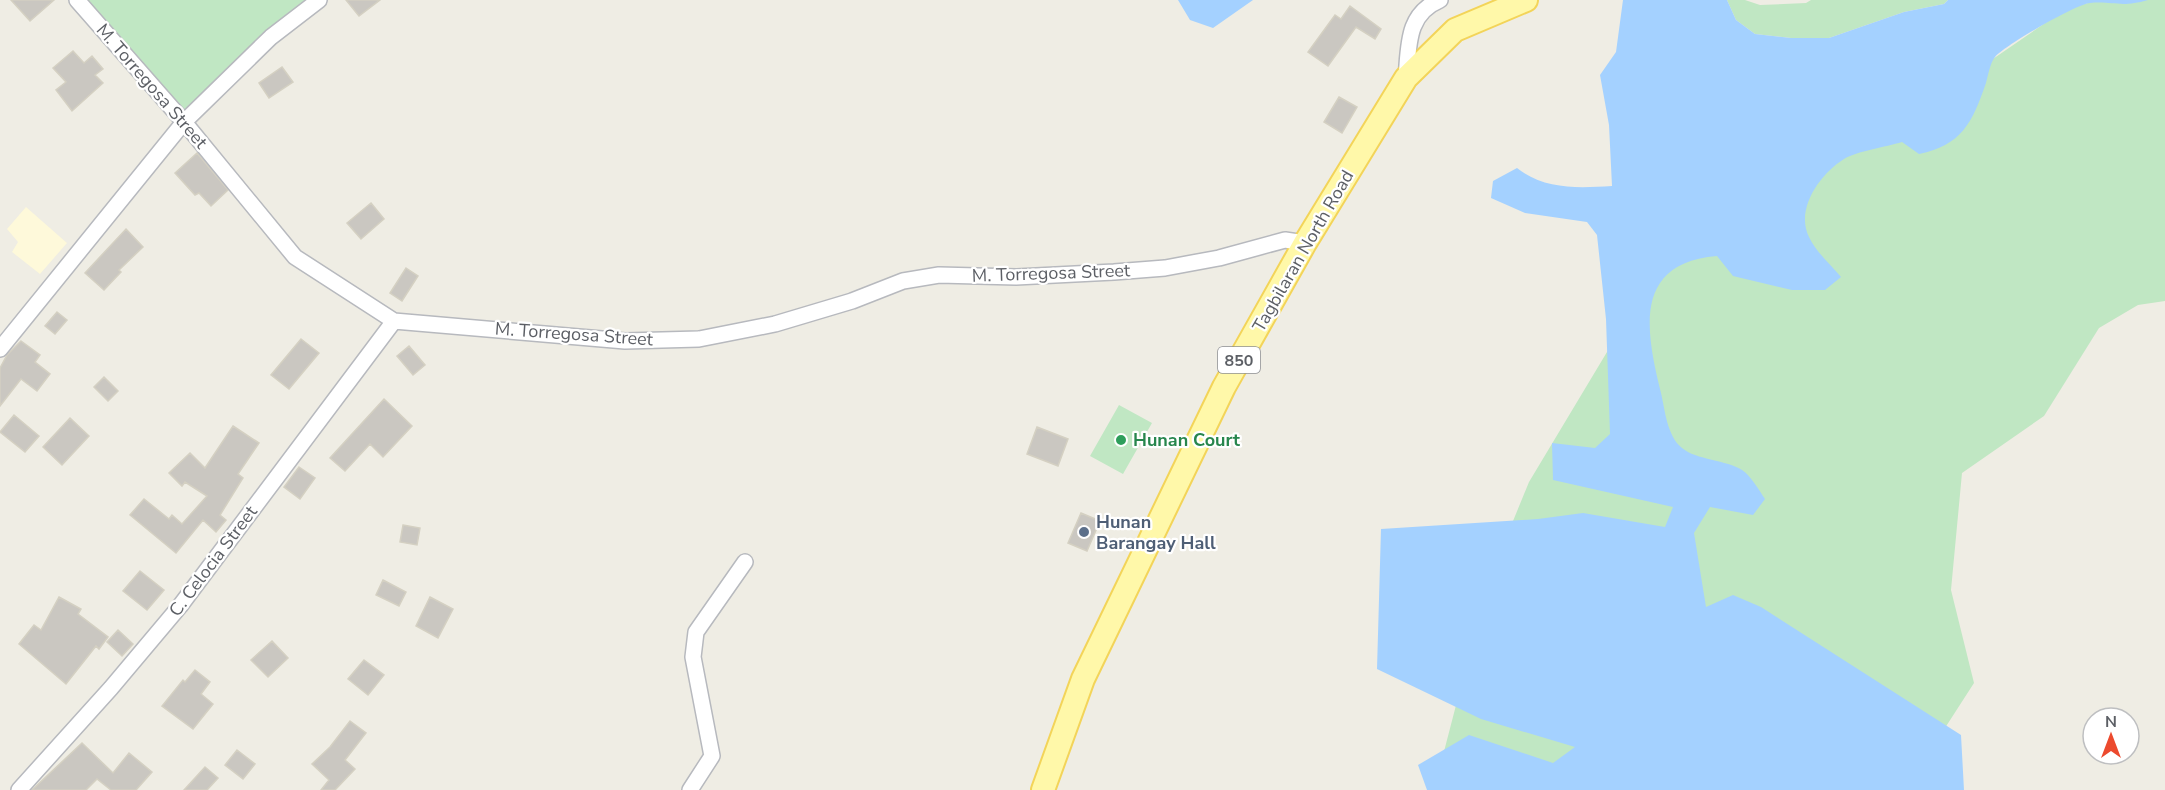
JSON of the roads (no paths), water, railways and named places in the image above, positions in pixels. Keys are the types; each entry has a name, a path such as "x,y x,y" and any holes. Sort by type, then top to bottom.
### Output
{"main road":[{"name":"Tagbilaran North Road","path":"1043,790 1083,679 1224,387 1305,243 1406,78 1455,30 1526,0"}],"street":[{"name":"M. Torregosa Street","path":"77,0 184,122 295,257 394,321 625,341 699,339 775,324 852,301 903,281 939,274 1016,277 1165,268 1219,258 1285,240 1305,243"},
{"path":"0,349 184,122 271,37 319,0"},
{"path":"1406,78 1411,31 1425,6 1440,0"},
{"name":"C. Celocia Street","path":"20,790 180,606 394,321"},
{"path":"690,790 712,756 693,657 696,632 745,562"}],"water":[{"path":"1178,0 1253,0 1213,28 1190,20"},
{"path":"1623,0 1727,0 1736,20 1755,34 1791,38 1829,38 1904,12 1944,4 1948,0 2148,0 2131,4 2090,3 2082,5 2012,44 1995,57 1970,121 1946,145 1919,154 1902,142 1844,159 1826,174 1812,193 1805,215 1812,243 1841,277 1825,290 1792,290 1733,276 1717,256 1690,261 1670,272 1658,286 1652,304 1651,347 1665,415 1673,437 1688,452 1742,470 1752,479 1765,499 1753,515 1710,507 1694,533 1706,607 1733,595 1761,607 1961,735 1964,790 1427,790 1418,765 1469,735 1553,763 1575,747 1481,719 1377,669 1381,529 1538,519 1583,513 1665,527 1673,507 1553,480 1552,443 1595,448 1610,434 1606,319 1597,235 1587,222 1525,213 1491,198 1493,181 1517,168 1527,175 1550,184 1574,187 1612,186 1609,125 1600,75 1616,52"}],"place":[{"name":"Hunan Court","path":"1121,440"},
{"name":"Hunan Barangay Hall","path":"1084,532"}]}
